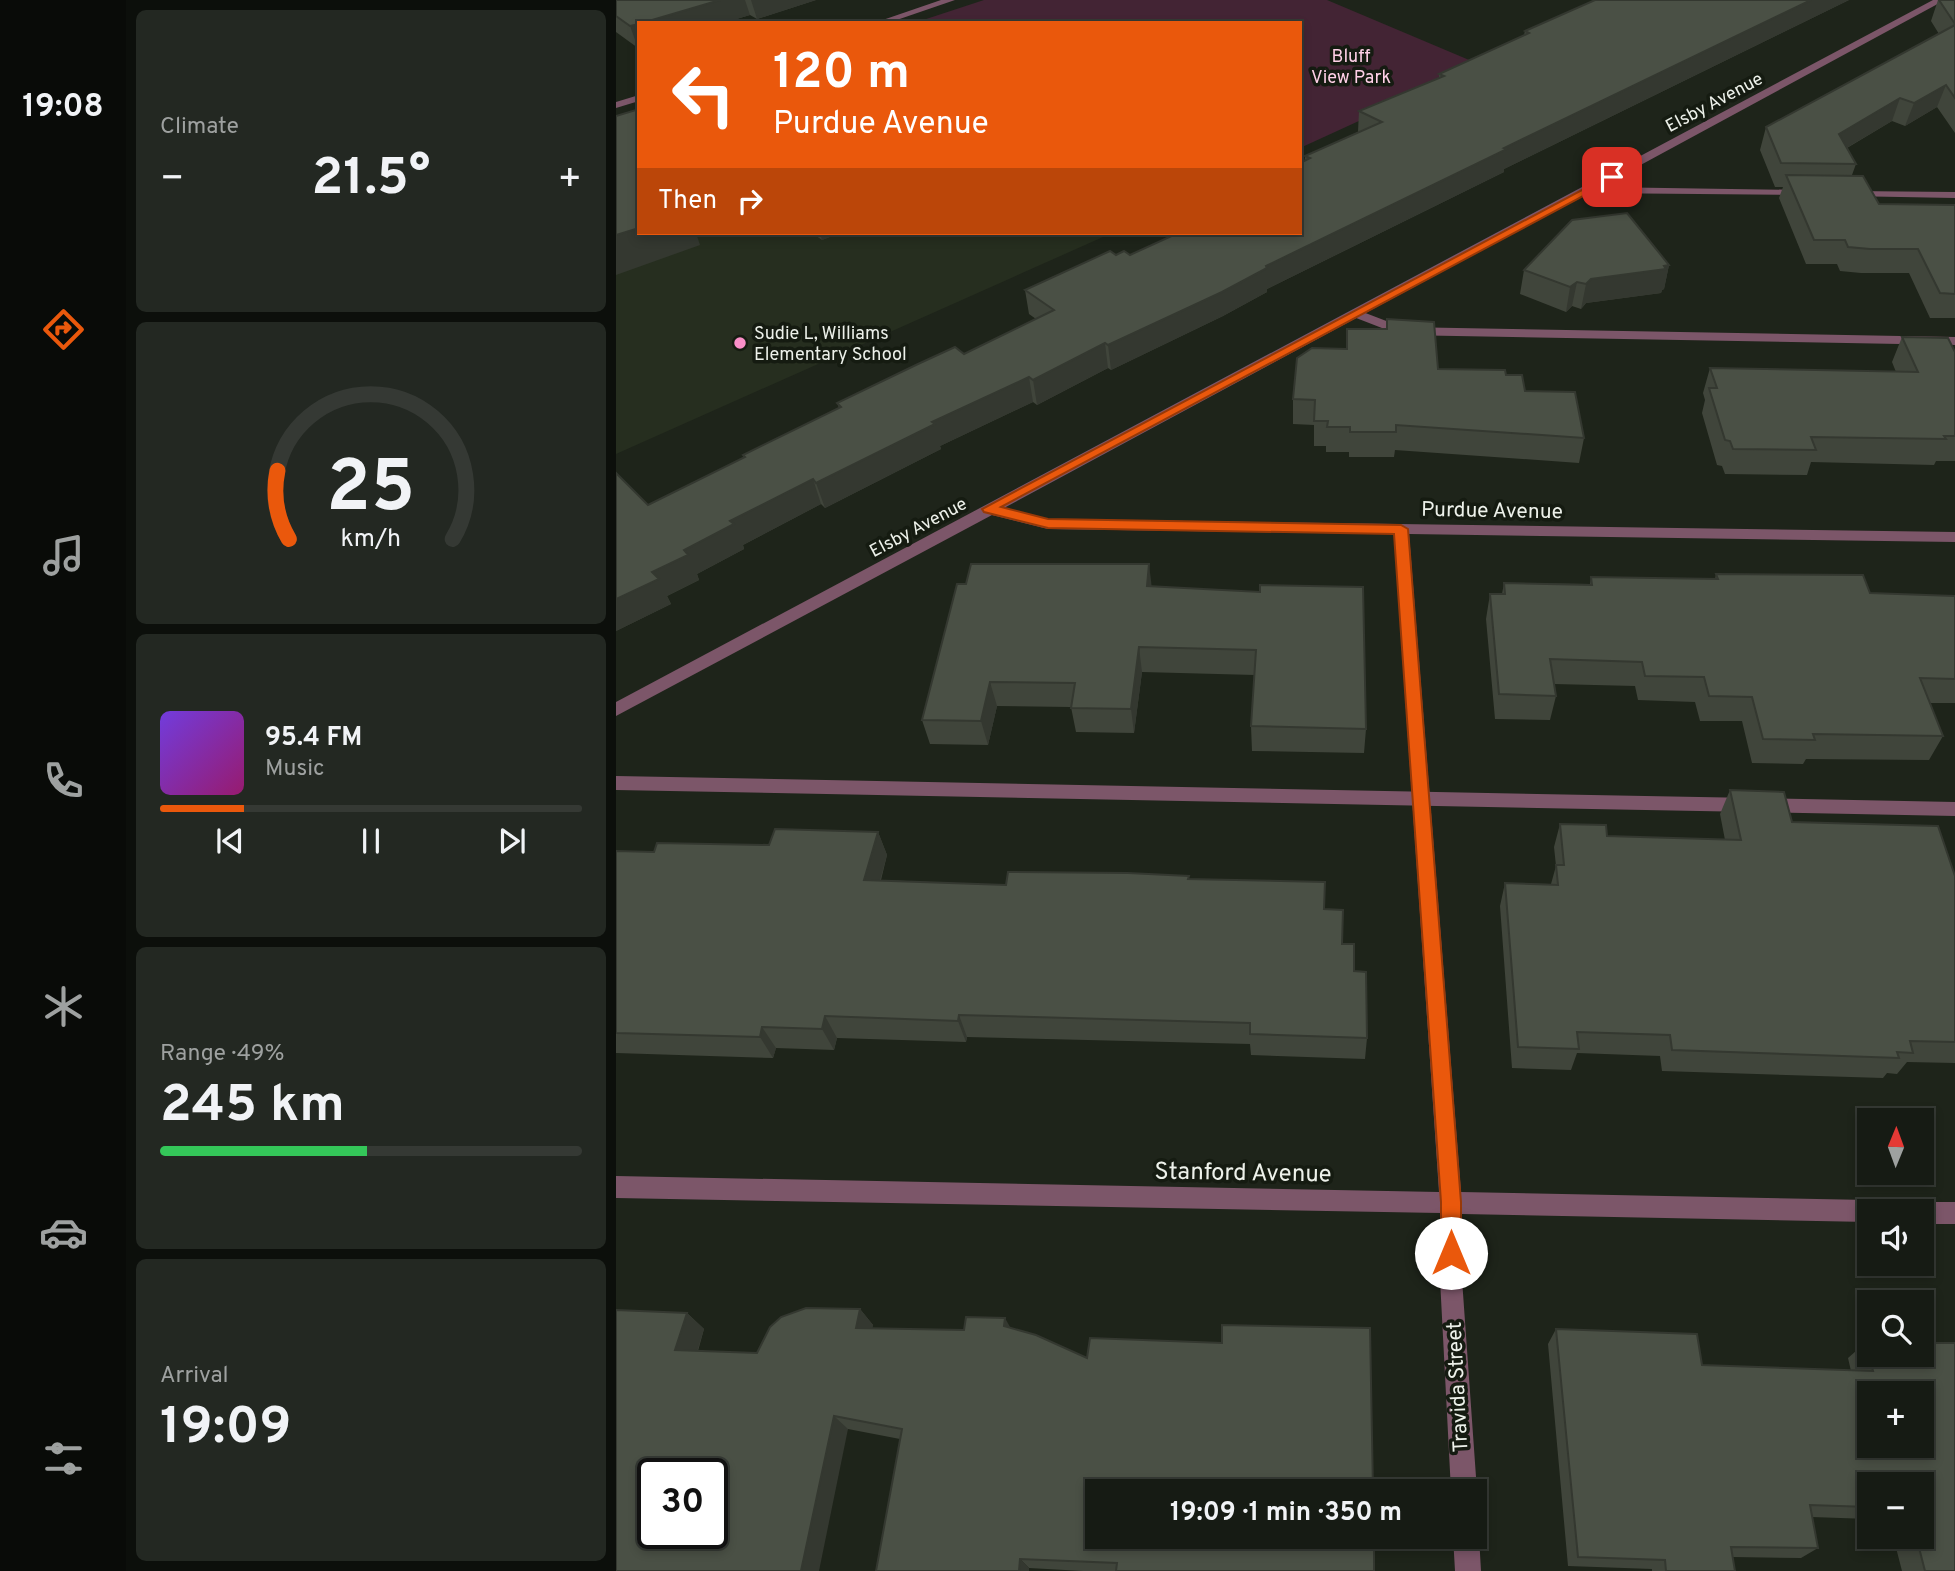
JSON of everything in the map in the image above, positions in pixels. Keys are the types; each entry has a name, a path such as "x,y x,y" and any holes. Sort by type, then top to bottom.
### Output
{"street":[{"path":"884,21 950,0"},
{"name":"Elsby Avenue","path":"616,710 1940,0"},
{"path":"616,105 637,99"},
{"path":"1588,190 1816,194"},
{"path":"1844,194 1955,195"},
{"path":"1355,313 1400,331 1955,341"},
{"name":"Purdue Avenue","path":"989,509 1048,524 1955,537"},
{"name":"Travida Street","path":"1401,529 1451,1202 1451,1279 1463,1479"},
{"path":"616,783 1422,801 1955,809"},
{"name":"Stanford Avenue","path":"616,1187 1857,1212"},
{"path":"1934,1213 1955,1213"},
{"path":"1467,1549 1468,1571"}],"shaded area":[{"name":"Sudie L, Williams Elementary School","path":"616,118 637,223 637,235 1108,235 616,454"}],"green space":[{"name":"Bluff View Park","path":"984,0 1327,0 1481,65 1302,147 1302,21 920,21"}],"building":[{"path":"616,0 720,0 649,21 637,21 637,24 630,26 616,16"},
{"path":"1595,0 1811,0 1504,148 1507,149 1266,266 1267,268 1222,292 1108,345 1105,343 1033,380 1029,377 932,422 935,424 816,483 813,479 730,521 734,524 684,550 688,555 652,572 659,579 616,599 616,473 648,505 841,407 837,403 918,364 955,347 964,354 1054,310 1025,290 1110,251 1116,255 1124,251 1130,255 1174,235 1302,235 1302,162 1310,158 1305,156 1382,122 1359,111 1444,76 1439,74 1529,33 1525,31"},
{"path":"1939,0 1955,0 1955,24"},
{"path":"1955,25 1955,98 1946,85 1914,103 1900,98 1839,134 1856,164 1781,163 1766,127"},
{"path":"637,110 637,229 616,235 616,116"},
{"path":"1786,175 1863,176 1879,204 1955,205 1955,294 1940,293 1918,249 1870,249 1848,247 1845,240 1814,240"},
{"path":"1627,213 1669,265 1664,266 1666,269 1591,279 1586,284 1577,282 1570,287 1524,270 1572,220"},
{"path":"1387,319 1434,322 1438,369 1505,370 1506,375 1522,375 1525,391 1575,392 1584,438 1396,425 1396,432 1350,432 1350,427 1327,427 1328,421 1314,421 1315,400 1293,399 1297,358 1312,348 1347,349 1347,329 1387,329"},
{"path":"1902,337 1948,338 1955,352 1955,436 1944,436 1946,439 1811,437 1816,450 1733,449 1730,441 1725,440 1709,388 1717,388 1710,368 1918,372"},
{"path":"971,564 1149,564 1147,586 1260,592 1260,585 1363,587 1366,729 1251,726 1256,650 1139,647 1131,709 1071,708 1075,683 990,682 981,721 922,720 957,584 966,584"},
{"path":"1716,574 1863,575 1870,593 1955,596 1955,679 1920,678 1943,736 1813,734 1815,740 1763,739 1752,697 1709,696 1704,677 1645,676 1642,662 1550,659 1556,696 1499,694 1490,594 1505,594 1504,583 1592,585 1591,577 1718,579"},
{"path":"1730,790 1784,792 1792,822 1938,826 1955,876 1955,1042 1910,1041 1913,1053 1897,1052 1899,1058 1672,1050 1670,1035 1577,1032 1579,1049 1518,1047 1505,883 1558,885 1556,865 1564,865 1560,824 1606,825 1607,836 1741,840"},
{"path":"775,829 878,832 864,880 1006,885 1008,872 1128,873 1189,876 1188,879 1325,882 1324,909 1343,910 1342,944 1354,944 1354,971 1366,972 1367,1038 1250,1034 1250,1023 959,1015 958,1021 825,1016 822,1029 762,1027 760,1037 616,1033 616,851 654,852 657,843 769,845"},
{"path":"806,1308 860,1309 856,1328 964,1330 966,1317 1005,1318 1004,1326 1036,1335 1087,1358 1090,1338 1222,1343 1222,1325 1370,1328 1373,1479 1085,1479 1085,1549 1374,1549 1374,1571 1116,1571 1117,1563 1020,1559 1019,1571 876,1571 902,1429 834,1416 801,1571 616,1571 616,1310 687,1313 675,1350 757,1353 770,1327 781,1317"},
{"path":"1556,1329 1697,1334 1702,1365 1873,1371 1872,1367 1934,1367 1934,1343 1955,1343 1955,1571 1925,1571 1919,1549 1934,1549 1934,1472 1857,1472 1857,1507 1810,1505 1818,1548 1731,1547 1735,1571 1666,1571 1665,1560 1578,1557"}],"place":[{"name":"Sudie L, Williams Elementary School","path":"740,343"}],"route":[{"path":"1451,1253 1451,1202 1401,529 1048,524 989,509 1612,177"}]}
